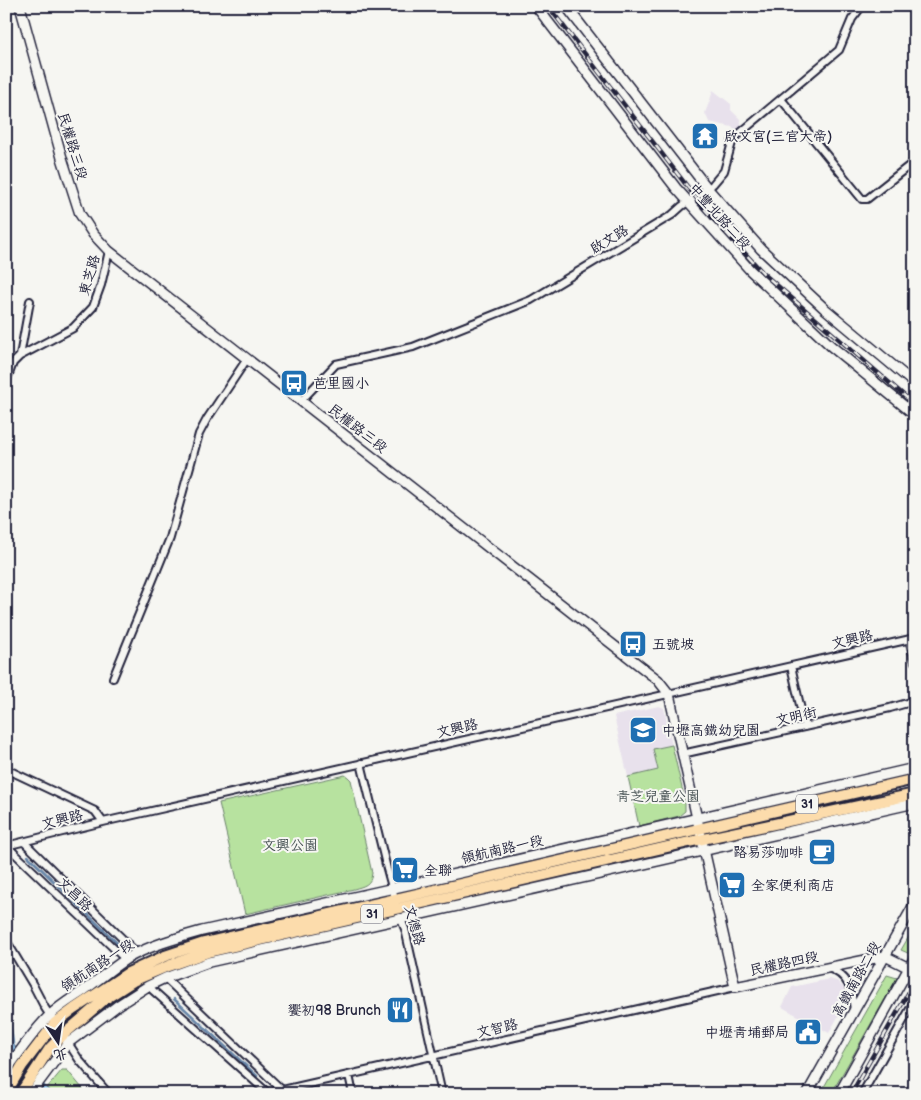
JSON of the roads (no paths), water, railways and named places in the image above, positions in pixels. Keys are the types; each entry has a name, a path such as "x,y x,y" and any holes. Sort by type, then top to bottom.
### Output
{"main road":[{"name":"領航南路一段","path":"20,1094 50,1048 66,1039 105,999 133,981 168,966 208,952 698,824 914,772"},
{"name":"領航南路一段","path":"6,1093 22,1066 44,1038 52,1020 74,1009 128,973 165,956 204,943 915,794"}],"street":[{"name":"民權路三段","path":"20,6 62,158 80,214 93,234 109,251 658,680 668,694 704,850"},
{"name":"中豐北路二段","path":"536,6 676,188 750,270 832,346 915,415"},
{"name":"中豐北路二段","path":"566,6 708,189 761,249 824,308 915,384"},
{"name":"啟文路","path":"301,401 336,364 413,347 531,300 672,215 708,189 724,171 733,139 839,50 852,19 862,6"},
{"path":"781,99 862,200 915,160"},
{"name":"東芝路","path":"6,382 10,364 20,356 74,328 93,307 101,285 109,251"},
{"path":"20,356 30,301"},
{"path":"113,678 170,538 199,434 247,358"},
{"path":"912,638 915,662"},
{"name":"文興路","path":"7,846 103,822 912,638"},
{"path":"791,666 805,727"},
{"name":"文明街","path":"682,754 890,708 914,701 915,699"},
{"name":"文德路","path":"361,763 386,869 405,929 442,1094"},
{"path":"6,769 95,811 103,822"},
{"name":"領航南路一段","path":"32,1094 58,1058 66,1039 148,986 209,962 915,803"},
{"name":"領航南路一段","path":"6,1071 37,1029 52,1020 66,1001 126,960 184,936 392,888 698,824"},
{"name":"文昌路","path":"24,842 138,954"},
{"name":"文昌路","path":"7,846 126,960"},
{"name":"民權路四段","path":"704,850 735,987 885,956"},
{"name":"高鐵南路二段","path":"807,1094 915,903"},
{"path":"6,940 52,1020 80,1061 109,1094"},
{"path":"885,956 912,970"},
{"path":"838,1094 912,970 915,957"},
{"path":"827,968 837,971 844,977 853,999 854,1011"},
{"path":"165,978 281,1090"},
{"path":"148,986 268,1093"},
{"name":"文智路","path":"268,1093 735,987"},
{"path":"862,1094 915,1000"},
{"path":"349,1075 353,1094"}],"water":[{"path":"6,990 14,1045 51,1094 6,1094"}],"waterway":[{"path":"28,856 118,944"},
{"path":"174,999 257,1076"}],"railway":[{"path":"548,6 707,212 765,275 915,405"},
{"path":"851,1094 915,981"}],"place":[{"name":"啟文宮(三官大帝)","path":"705,136"},
{"name":"芭里國小","path":"294,383"},
{"name":"五號坡","path":"633,644"},
{"name":"中壢高鐵幼兒園","path":"643,730"},
{"name":"路易莎咖啡","path":"822,852"},
{"name":"全聯","path":"405,870"},
{"name":"全家便利商店","path":"732,885"},
{"name":"饗初98 Brunch","path":"400,1010"},
{"name":"中壢青埔郵局","path":"808,1032"}],"park label":[{"name":"青芝兒童公園","path":"658,796"},
{"name":"文興公園","path":"290,845"}]}
